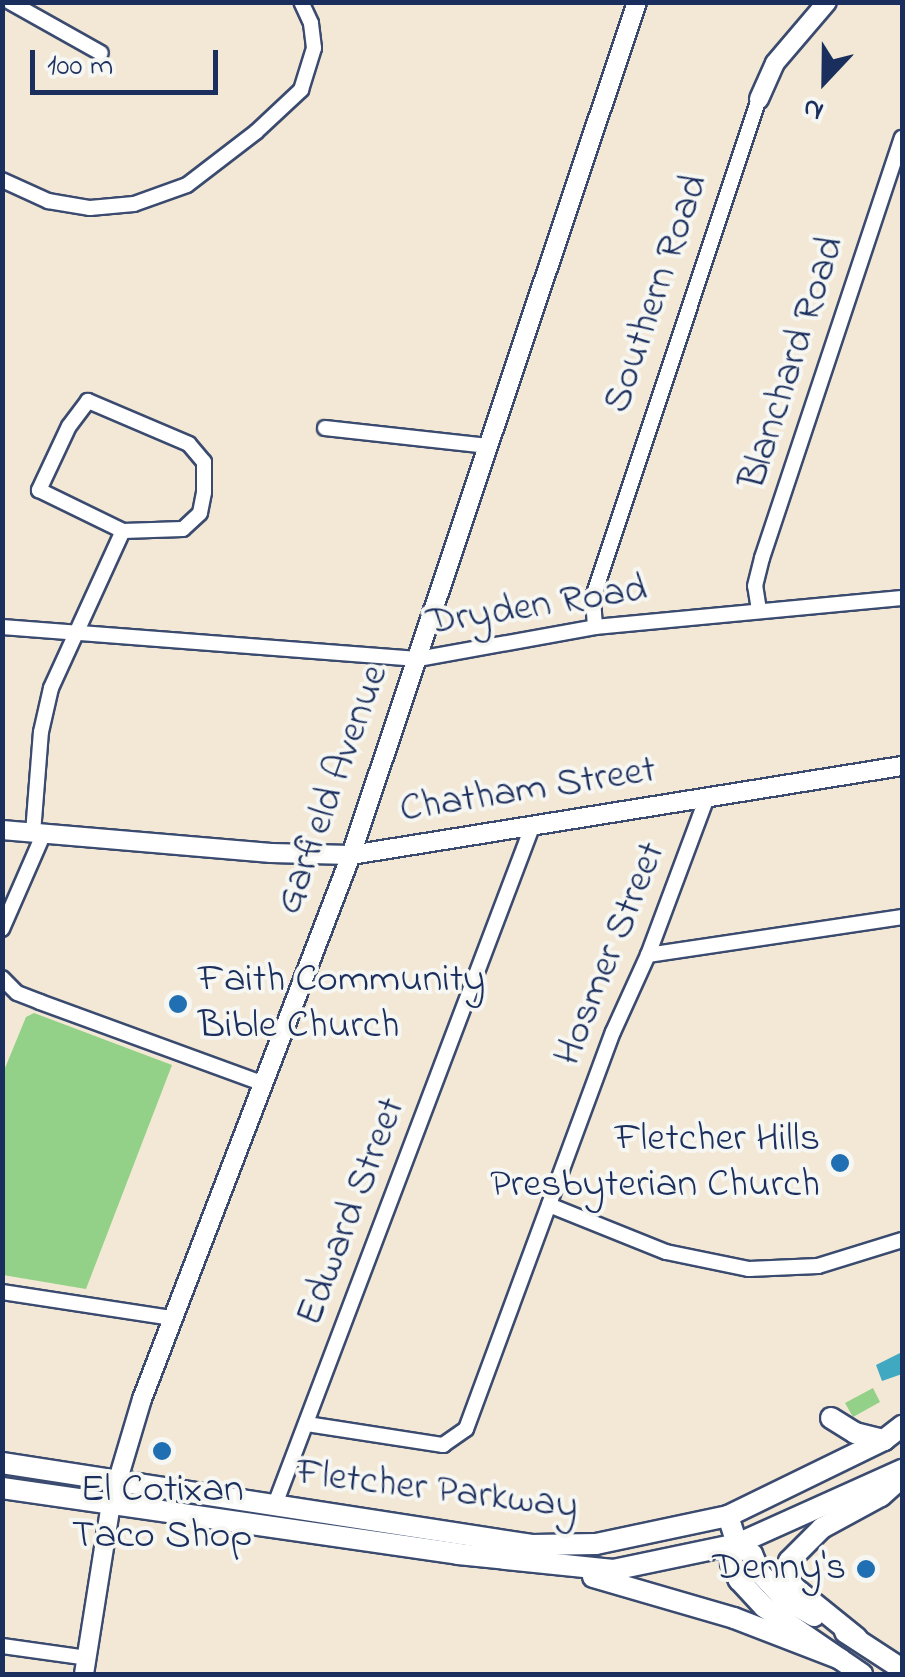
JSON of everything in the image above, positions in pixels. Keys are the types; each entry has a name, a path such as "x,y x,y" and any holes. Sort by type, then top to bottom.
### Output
{"main road":[{"path":"831,1418 856,1433 884,1440"},
{"name":"Fletcher Parkway","path":"2,1463 532,1545 596,1544 728,1516 884,1440 902,1426"},
{"name":"Fletcher Parkway","path":"2,1488 533,1564 612,1570 737,1544 902,1473"},
{"path":"902,1473 881,1496 822,1528 790,1561 789,1579 857,1638 902,1669"},
{"path":"220,1521 225,1516 262,1520 274,1507"},
{"path":"728,1516 737,1544 731,1563 740,1580 764,1607 835,1667"},
{"path":"737,1544 752,1554 760,1573 783,1598 857,1638"},
{"path":"533,1564 702,1608 835,1667 862,1674"}],"street":[{"path":"10,2 101,53"},
{"path":"2,180 48,201 90,208 134,204 186,185 256,132 301,90 314,48 311,24 301,2"},
{"name":"Garfield Avenue","path":"86,1666 117,1480 172,1318 351,855 637,2"},
{"name":"Southern Road","path":"595,627 592,597 759,99 782,54 827,2"},
{"name":"Blanchard Road","path":"759,610 756,586 762,558 902,139"},
{"path":"88,401 189,444 204,462 200,513 182,529 124,531 39,490 69,426 88,401"},
{"path":"324,428 488,446"},
{"path":"2,929 38,834 47,702 124,531"},
{"name":"Dryden Road","path":"2,627 418,659 595,627 902,598"},
{"name":"Chatham Street","path":"2,830 351,855 902,766"},
{"name":"Hosmer Street","path":"307,1424 444,1445 466,1429 613,1032 648,955 707,797"},
{"name":"Edward Street","path":"274,1507 532,827"},
{"path":"648,955 902,917"},
{"path":"2,978 16,993 261,1083"},
{"path":"549,1205 666,1252 749,1268 829,1264 902,1240"},
{"path":"2,1292 172,1318"},
{"path":"2,1646 86,1666"}],"green space":[{"path":"34,1013 172,1065 86,1289 3,1275 3,1073 26,1017"},
{"path":"873,1388 880,1402 853,1417 845,1403"}],"water":[{"path":"902,1352 902,1374 882,1381 876,1365"}],"place":[{"name":"Faith Community Bible Church","path":"178,1004"},
{"name":"Fletcher Hills Presbyterian Church","path":"840,1163"},
{"name":"El Cotixan Taco Shop","path":"162,1451"},
{"name":"Denny's","path":"866,1569"}]}
